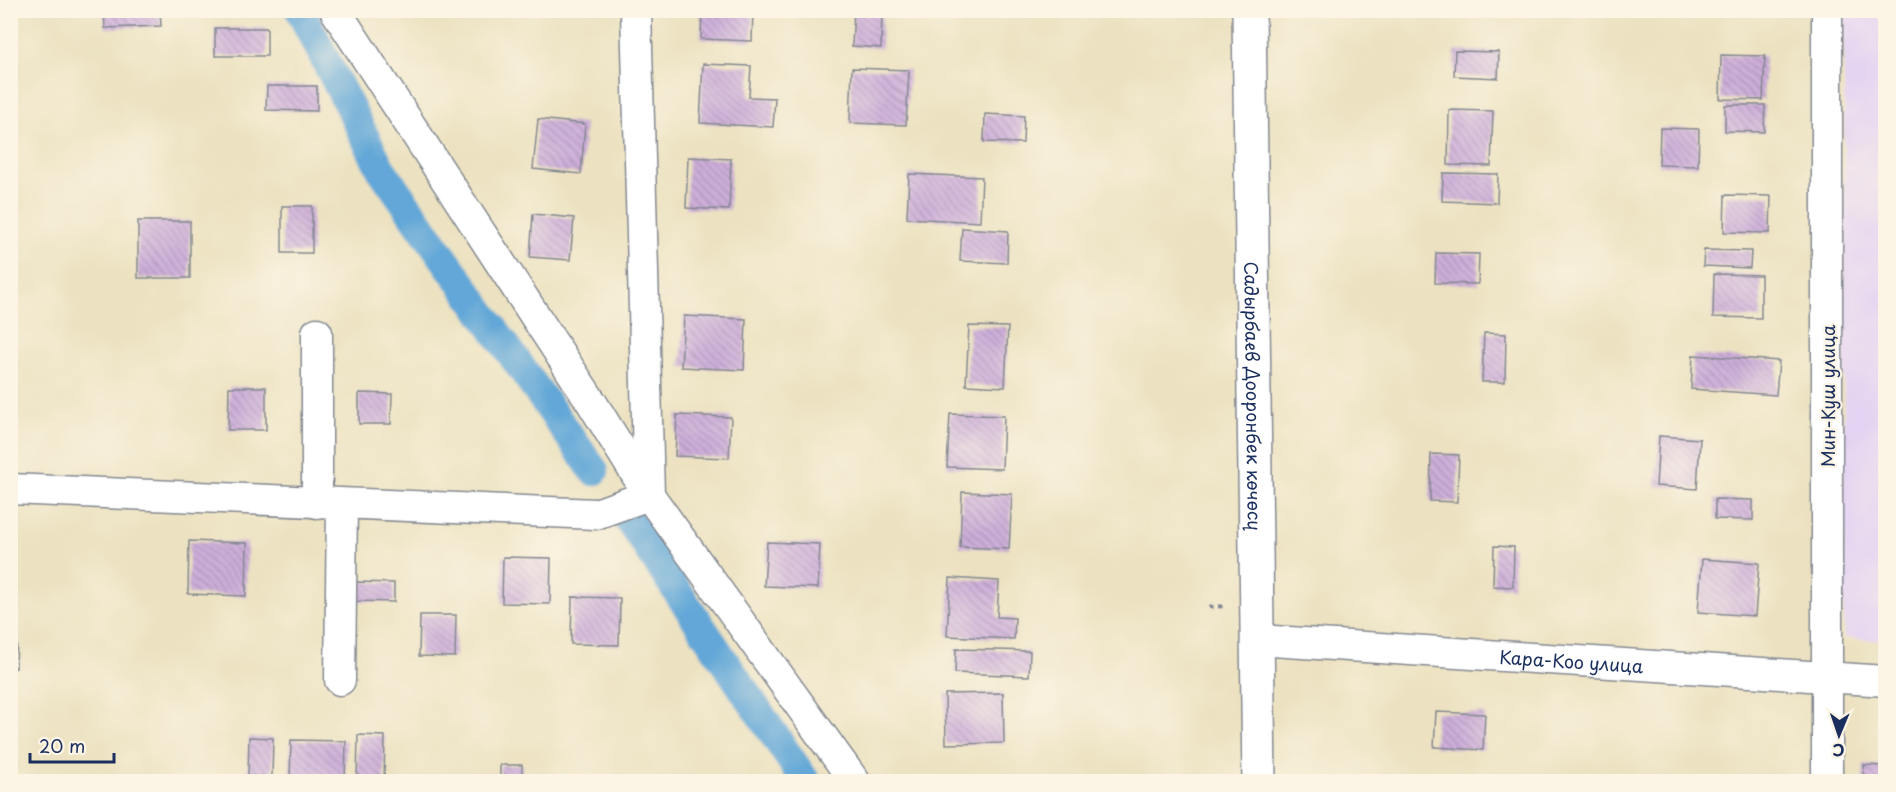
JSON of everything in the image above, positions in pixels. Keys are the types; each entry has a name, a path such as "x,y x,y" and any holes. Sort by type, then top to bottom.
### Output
{"main road":[{"name":"Садырбаев Дооронбек көчөсү","path":"1249,10 1259,782"}],"street":[{"path":"335,10 592,403 649,495 855,782"},
{"path":"636,10 649,495"},
{"name":"Мин-Куш улица","path":"1827,10 1827,782"},
{"path":"316,333 340,680"},
{"path":"10,489 596,514 649,495"},
{"name":"Кара-Коо улица","path":"1257,640 1886,681"}],"shaded area":[{"path":"1844,11 1885,11 1885,641 1844,638"}],"building":[{"path":"104,10 160,10 161,26 105,28"},
{"path":"702,10 753,10 752,41 701,39"},
{"path":"854,10 903,10 903,14 882,14 881,48 852,46"},
{"path":"215,28 267,28 267,56 215,56"},
{"path":"1455,51 1499,52 1498,78 1454,76"},
{"path":"1721,55 1765,56 1763,100 1720,99"},
{"path":"703,64 751,66 749,97 775,98 773,127 700,123"},
{"path":"852,68 909,70 906,125 850,123"},
{"path":"267,86 317,86 317,111 266,110"},
{"path":"1725,105 1765,105 1764,132 1725,131"},
{"path":"1449,110 1493,111 1491,166 1448,165"},
{"path":"985,114 1024,116 1023,143 984,142"},
{"path":"538,119 585,124 581,174 533,169"},
{"path":"1660,128 1699,129 1698,166 1659,165"},
{"path":"688,157 731,159 729,210 686,208"},
{"path":"1443,173 1498,174 1497,203 1442,201"},
{"path":"909,174 982,177 980,222 907,218"},
{"path":"1725,195 1771,196 1770,233 1724,232"},
{"path":"282,206 312,206 312,253 282,253"},
{"path":"533,214 574,218 570,260 530,257"},
{"path":"138,221 190,221 190,278 138,278"},
{"path":"962,228 1008,231 1007,263 960,261"},
{"path":"1704,250 1751,251 1750,268 1703,266"},
{"path":"1436,253 1479,254 1478,284 1435,283"},
{"path":"1714,274 1761,275 1761,318 1713,317"},
{"path":"684,316 746,319 744,370 681,367"},
{"path":"969,326 1008,327 1005,387 966,385"},
{"path":"1484,333 1506,334 1505,382 1482,382"},
{"path":"1693,355 1779,361 1776,395 1691,389"},
{"path":"229,387 266,387 266,430 228,430"},
{"path":"359,393 392,394 391,424 359,424"},
{"path":"950,414 1004,416 1002,469 947,467"},
{"path":"677,415 731,417 729,458 675,456"},
{"path":"1659,436 1700,439 1697,489 1656,486"},
{"path":"1431,454 1459,455 1457,502 1430,501"},
{"path":"962,492 1012,494 1009,549 960,547"},
{"path":"1715,499 1753,500 1753,520 1715,519"},
{"path":"189,541 247,543 246,596 188,594"},
{"path":"767,542 820,544 818,588 764,586"},
{"path":"1494,546 1514,547 1513,587 1493,586"},
{"path":"503,557 551,558 550,604 502,603"},
{"path":"1702,559 1759,563 1755,616 1698,612"},
{"path":"950,578 999,581 997,617 1015,618 1014,639 947,636"},
{"path":"356,582 394,583 394,602 355,601"},
{"path":"572,597 620,598 619,645 571,644"},
{"path":"420,615 456,615 455,657 419,656"},
{"path":"10,639 17,640 16,668 10,667"},
{"path":"956,649 1030,651 1029,676 955,673"},
{"path":"1003,693 1004,743 946,744 945,694"},
{"path":"1436,712 1485,714 1483,750 1434,747"},
{"path":"358,735 385,736 384,782 357,782"},
{"path":"249,737 273,738 272,777 248,776"},
{"path":"291,740 346,741 345,782 290,782"},
{"path":"500,765 522,765 522,782 500,782"},
{"path":"1864,765 1886,766 1886,782 1863,782"}],"waterway":[{"path":"300,10 381,169 594,471"},
{"path":"625,514 806,782"}]}
